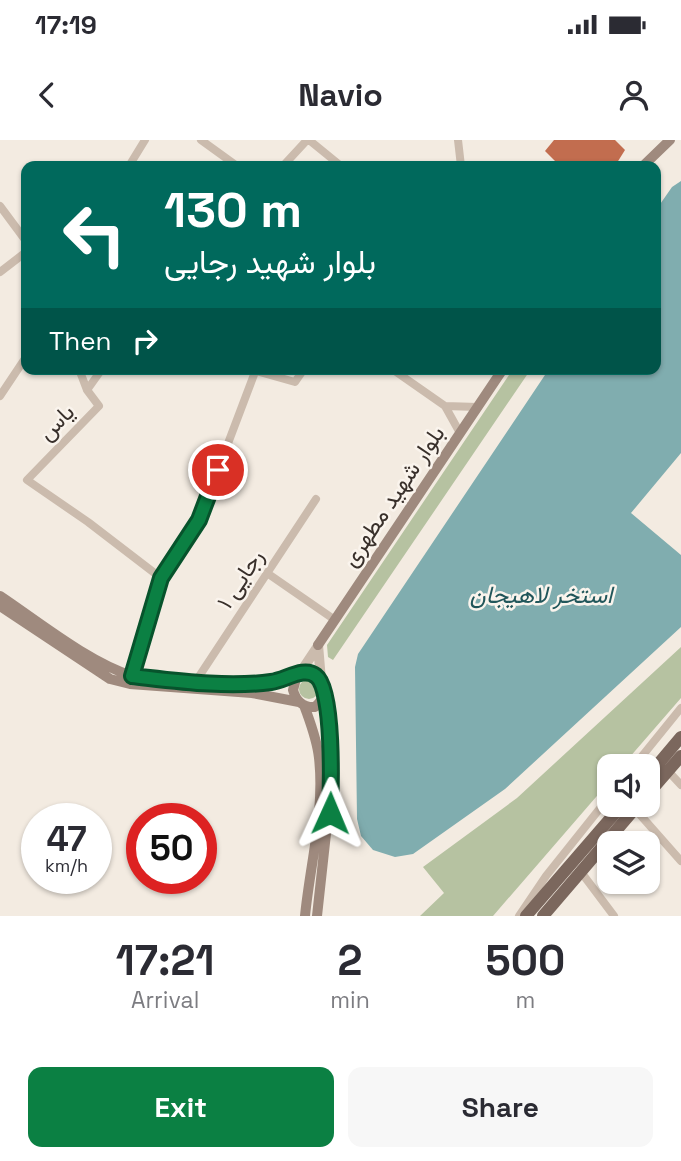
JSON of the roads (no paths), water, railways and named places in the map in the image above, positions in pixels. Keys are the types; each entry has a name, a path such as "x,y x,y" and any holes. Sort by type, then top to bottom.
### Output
{"main road":[{"path":"648,161 670,140"},
{"name":"بلوار شهید مطهری","path":"318,645 499,375"},
{"path":"0,596 101,673 130,684 252,693 315,707 319,704 322,685"},
{"path":"0,607 114,670 132,676 253,684 276,682 308,671 322,685 330,731 331,788 317,916"},
{"path":"299,674 293,690 314,733 319,758 320,786 306,916"},
{"path":"660,762 681,737"},
{"path":"660,780 681,755"},
{"path":"526,916 621,817"},
{"path":"543,916 624,817"}],"street":[{"path":"133,161 145,140"},
{"path":"201,140 230,161"},
{"path":"288,161 308,140 335,161"},
{"path":"458,140 460,161"},
{"path":"0,206 21,234"},
{"path":"0,271 21,256"},
{"path":"0,397 21,365"},
{"path":"81,375 87,390"},
{"path":"87,390 98,375"},
{"path":"132,676 161,578 199,520 250,375"},
{"path":"270,375 295,382 300,375"},
{"path":"401,375 445,406 460,433"},
{"name":"یاس","path":"87,390 99,406 27,480 97,528 161,578"},
{"path":"445,406 478,407"},
{"name":"رجایی ۱","path":"196,681 316,499"},
{"path":"267,573 335,620"},
{"path":"299,674 318,645"},
{"path":"318,645 322,685"},
{"path":"644,754 681,708"},
{"path":"668,771 681,785"},
{"path":"519,916 546,876 597,812"},
{"path":"642,817 681,861"},
{"path":"581,872 614,916"}],"water":[{"name":"استخر لاهیجان","path":"681,181 681,453 631,513 681,555 681,627 505,789 413,854 395,857 373,850 361,836 357,819 355,667 358,654 545,375 661,375 661,203 672,187"}]}
